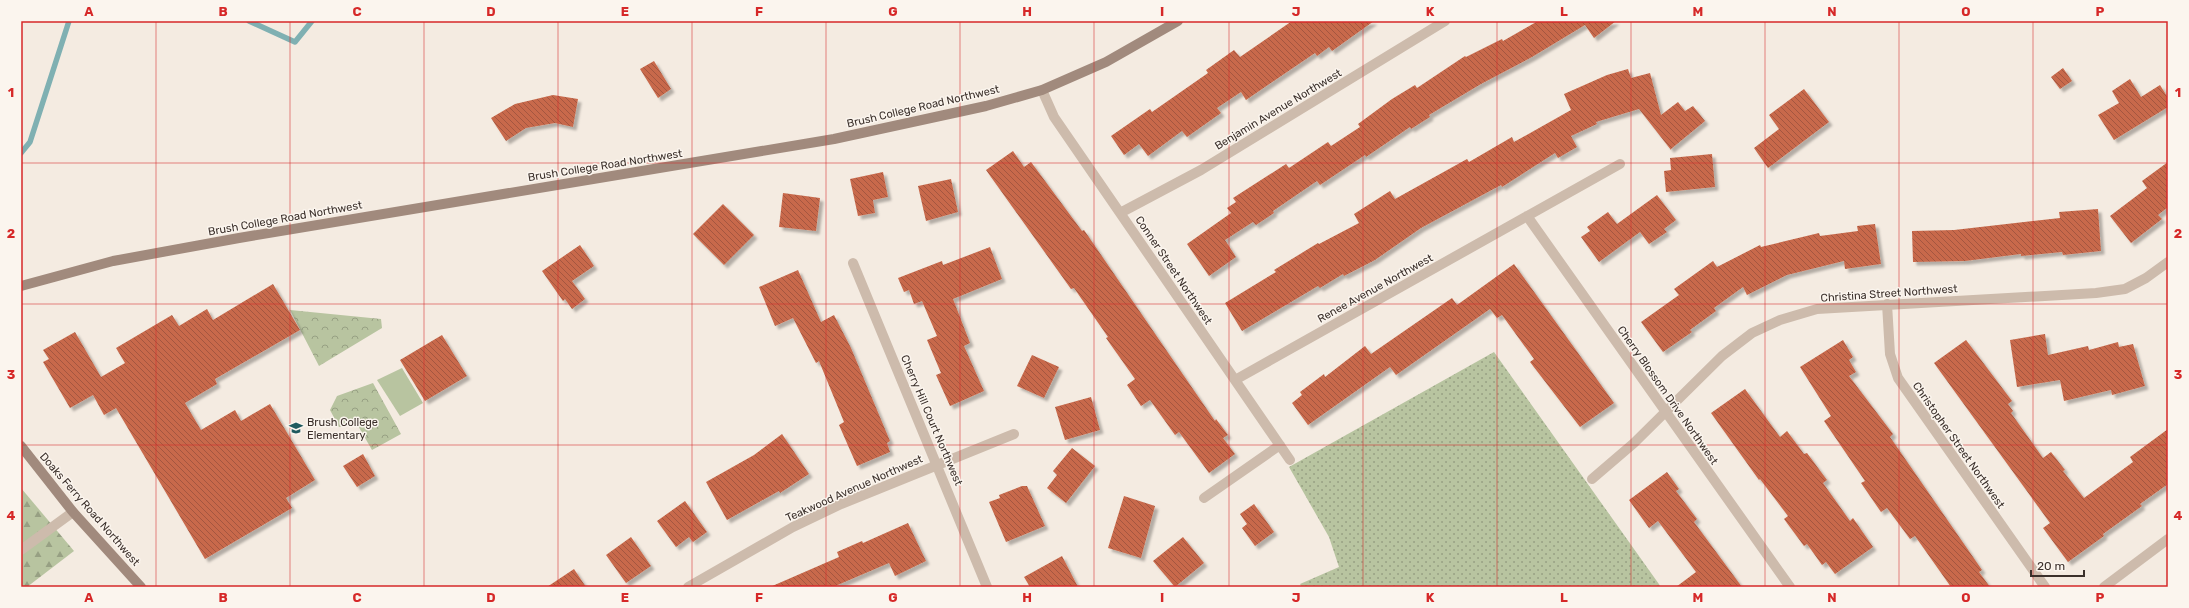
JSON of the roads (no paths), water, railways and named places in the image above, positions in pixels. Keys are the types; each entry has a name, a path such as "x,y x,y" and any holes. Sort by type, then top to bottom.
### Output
{"street":[{"name":"Brush College Road Northwest","path":"21,286 113,261 239,238 834,139 979,107 1042,90 1106,62 1178,21"},
{"name":"Benjamin Avenue Northwest","path":"1120,212 1201,170 1445,21"},
{"name":"Conner Street Northwest","path":"1042,90 1054,117 1290,460"},
{"name":"Renee Avenue Northwest","path":"1235,380 1620,164"},
{"name":"Cherry Blossom Drive Northwest","path":"1527,216 1790,587"},
{"name":"Christina Street Northwest","path":"1592,479 1666,412 1722,356 1752,333 1780,320 1817,309 2096,293 2125,289 2146,278 2168,262"},
{"name":"Cherry Hill Court Northwest","path":"853,263 987,587"},
{"name":"Christopher Street Northwest","path":"1887,304 1890,354 1898,378 2045,587"},
{"name":"Teakwood Avenue Northwest","path":"688,587 793,527 841,504 1014,434"},
{"path":"1204,498 1280,445"},
{"name":"Doaks Ferry Road Northwest","path":"21,446 73,512 141,587"},
{"path":"21,550 73,512"},
{"path":"2104,587 2168,539"}],"waterway":[{"path":"21,153 30,142 69,21"},
{"path":"249,21 295,42 312,21"}],"place":[{"name":"Brush College Elementary","path":"296,428"}]}
